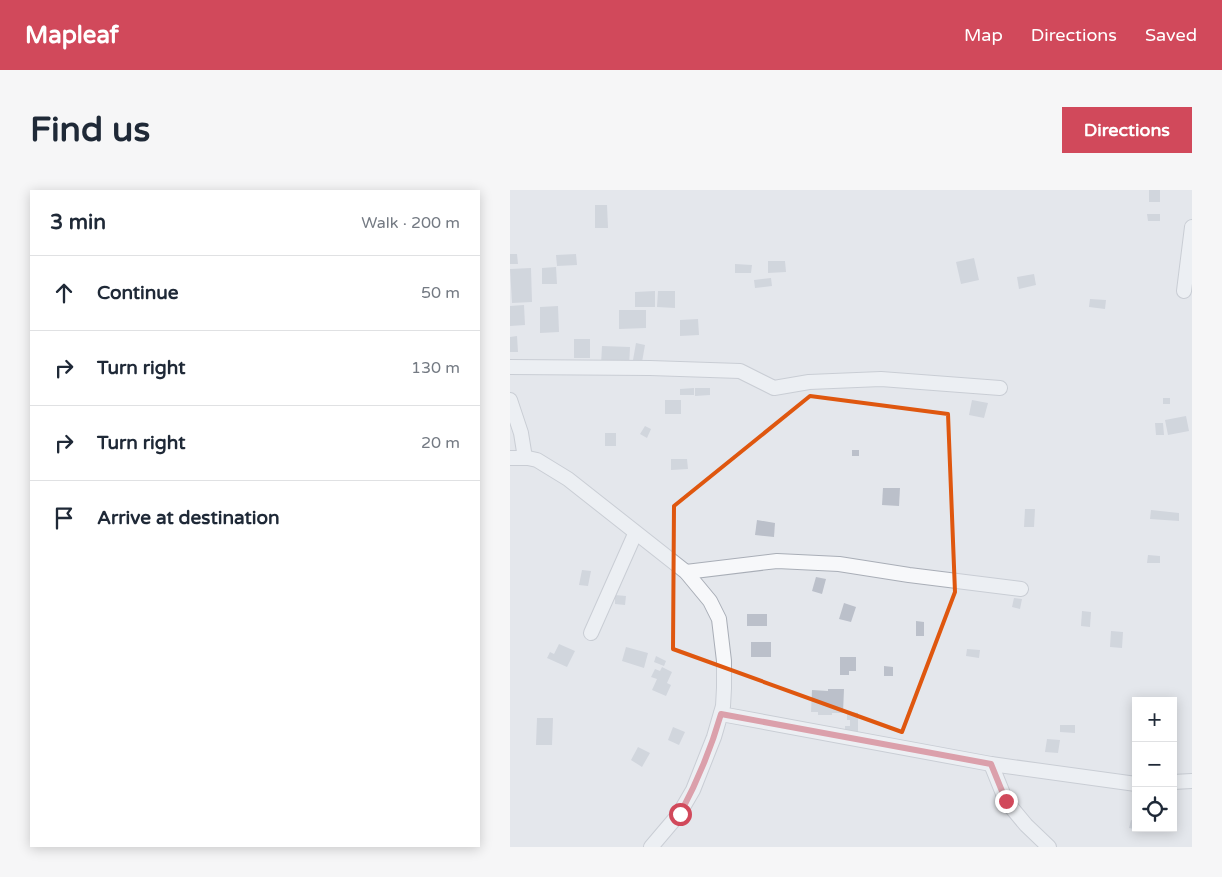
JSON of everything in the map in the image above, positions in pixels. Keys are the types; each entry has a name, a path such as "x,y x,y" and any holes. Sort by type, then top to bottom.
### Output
{"street":[{"path":"1184,290 1192,227"},
{"path":"510,367 740,371 774,388 809,382 881,379 1000,388"},
{"path":"510,400 521,432 525,458"},
{"path":"510,458 537,460 568,479 635,534 686,572 710,601 719,619 724,661 723,706 721,714 693,790 680,814 651,847"},
{"path":"591,633 635,534"},
{"path":"686,572 777,561 839,564 1021,589"},
{"path":"721,714 991,764 1132,783"},
{"path":"991,764 1006,801 1026,826 1049,847"},
{"path":"1177,782 1192,781"}],"highlighted area":[{"path":"810,396 948,414 955,592 902,732 673,649 674,506"}],"building":[{"path":"1149,190 1160,190 1160,202 1149,202"},
{"path":"595,205 607,205 608,228 595,228"},
{"path":"1147,214 1160,214 1160,221 1148,221"},
{"path":"510,254 517,254 518,264 510,264"},
{"path":"576,254 577,265 557,266 556,255"},
{"path":"974,258 979,280 961,284 956,262"},
{"path":"768,261 785,261 786,272 768,273"},
{"path":"735,264 752,265 751,273 735,273"},
{"path":"556,267 557,284 542,284 542,268"},
{"path":"531,268 532,302 512,303 510,269"},
{"path":"1034,274 1036,285 1019,289 1017,277"},
{"path":"771,278 772,286 755,288 754,280"},
{"path":"655,291 655,307 635,307 635,292"},
{"path":"658,291 675,291 675,308 657,307"},
{"path":"1090,299 1106,300 1105,309 1089,307"},
{"path":"524,305 525,325 510,326 510,306"},
{"path":"558,306 559,332 540,333 540,307"},
{"path":"619,310 646,310 646,328 619,329"},
{"path":"698,319 699,335 680,336 680,320"},
{"path":"517,336 518,352 510,352 510,337"},
{"path":"574,339 590,339 590,358 574,358"},
{"path":"636,343 645,345 642,362 633,360"},
{"path":"602,346 630,347 629,367 601,365"},
{"path":"694,388 694,395 680,395 680,389"},
{"path":"695,388 710,388 710,395 695,396"},
{"path":"1163,398 1170,398 1170,404 1163,404"},
{"path":"665,400 681,400 681,414 665,414"},
{"path":"972,400 988,403 984,418 969,415"},
{"path":"1186,416 1189,431 1168,435 1165,420"},
{"path":"1155,423 1163,423 1164,435 1156,435"},
{"path":"645,426 651,429 647,438 640,434"},
{"path":"605,433 616,433 616,446 605,446"},
{"path":"852,450 859,450 859,456 852,456"},
{"path":"671,459 687,459 688,469 671,470"},
{"path":"883,488 900,488 899,506 882,505"},
{"path":"1025,509 1035,509 1034,527 1024,527"},
{"path":"1151,510 1179,513 1179,521 1150,519"},
{"path":"757,520 775,523 774,537 755,535"},
{"path":"1148,555 1160,556 1160,563 1147,563"},
{"path":"582,570 591,571 588,586 579,585"},
{"path":"816,577 826,579 822,594 812,591"},
{"path":"615,595 626,596 625,605 615,604"},
{"path":"1014,598 1022,599 1020,609 1012,607"},
{"path":"844,603 856,607 851,622 839,619"},
{"path":"1082,611 1091,612 1090,627 1081,626"},
{"path":"747,614 767,614 767,626 747,626"},
{"path":"916,621 924,622 924,636 916,636"},
{"path":"1111,631 1123,632 1122,648 1110,647"},
{"path":"751,642 771,642 771,657 751,657"},
{"path":"559,644 575,651 567,667 547,658 550,652 554,654"},
{"path":"626,647 648,653 644,668 622,661"},
{"path":"967,649 980,650 979,658 966,656"},
{"path":"656,656 666,661 664,666 654,662"},
{"path":"840,657 856,657 856,671 849,671 849,675 840,675"},
{"path":"884,666 893,667 893,676 884,676"},
{"path":"662,667 672,672 667,683 671,685 666,696 652,690 657,679 651,677 655,669 660,671"},
{"path":"828,689 844,689 843,713 818,715 818,712 811,712 812,690 828,691"},
{"path":"847,712 858,713 858,732 845,732 845,726 850,726 850,720 847,720"},
{"path":"537,718 553,718 552,745 536,745"},
{"path":"1060,725 1075,725 1075,733 1060,732"},
{"path":"673,727 685,732 679,745 668,740"},
{"path":"1047,739 1060,740 1058,753 1045,752"},
{"path":"638,747 650,753 642,767 631,760"},
{"path":"1131,820 1132,820 1132,829 1129,828"}],"route":[{"path":"680,814 705,762 721,714 991,764 1006,801"}]}
